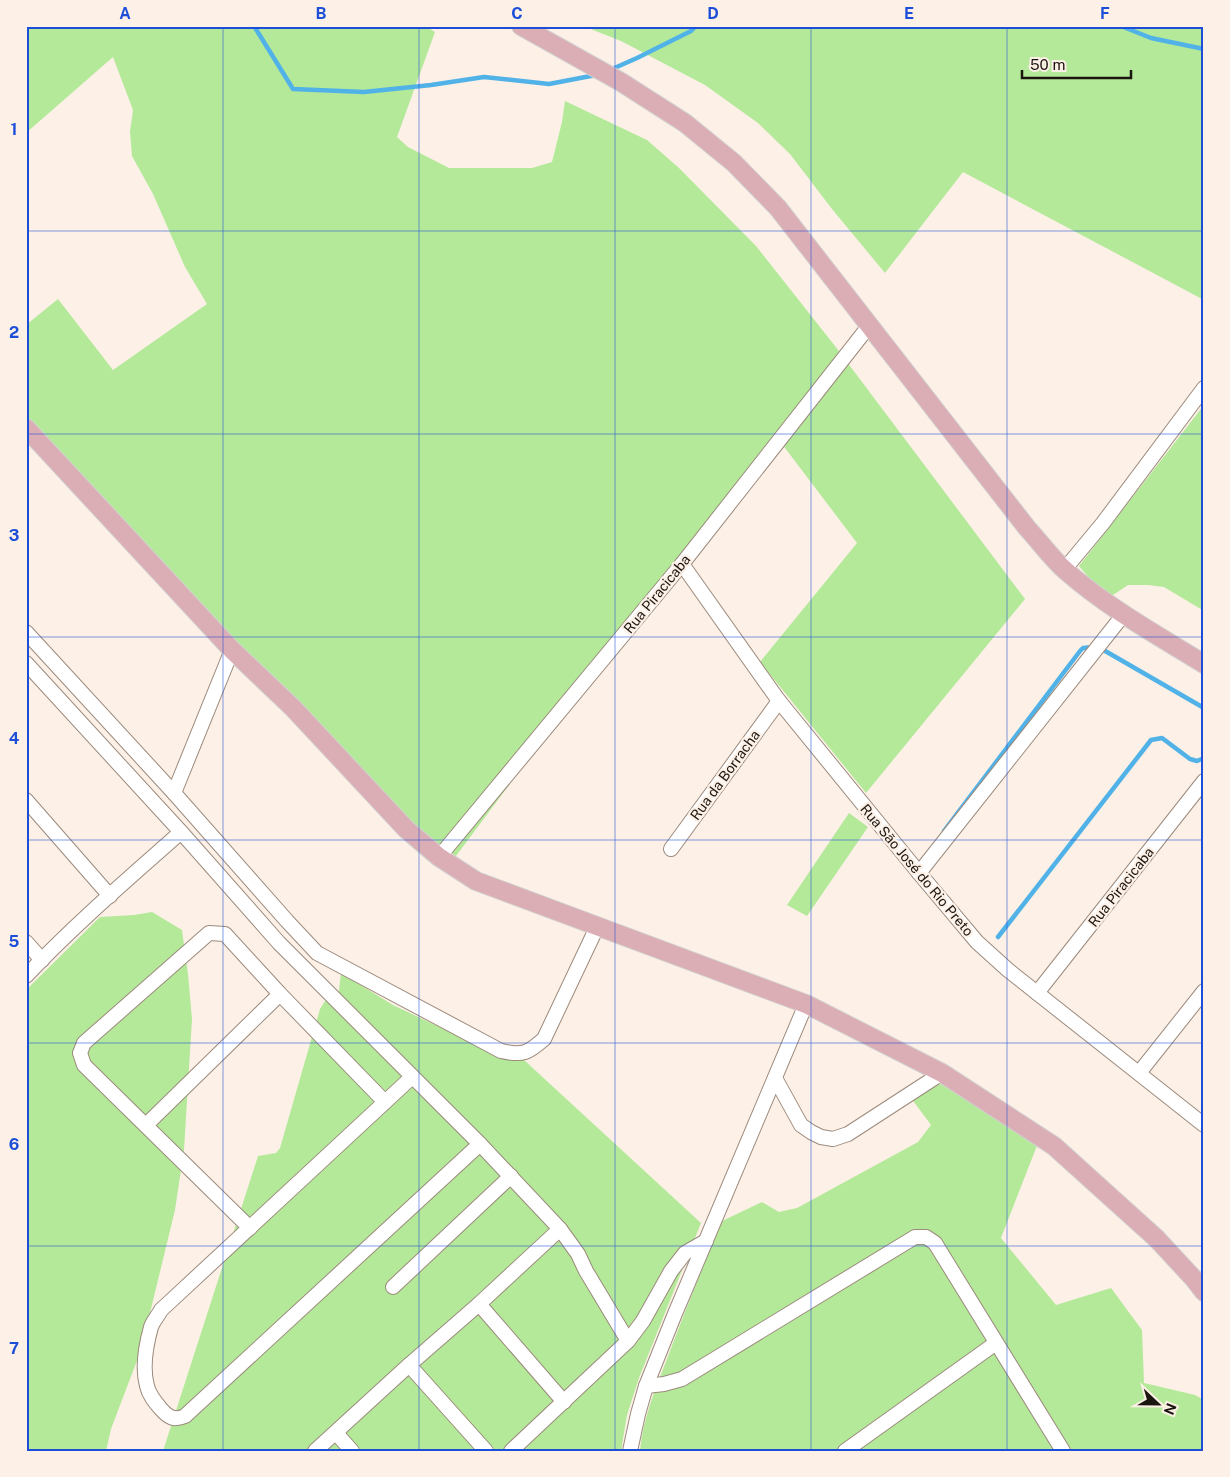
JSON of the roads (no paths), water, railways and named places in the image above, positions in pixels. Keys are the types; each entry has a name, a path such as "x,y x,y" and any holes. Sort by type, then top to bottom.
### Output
{"main road":[{"path":"521,26 621,82 677,118 734,162 778,208 1027,528 1064,570 1087,589 1124,614 1204,664"},
{"path":"26,428 232,650 292,708 406,830 439,857 476,882 806,1004 942,1073 1054,1146 1201,1281"}],"street":[{"name":"Rua Piracicaba","path":"439,857 682,564 869,326"},
{"path":"1064,570 1103,523 1204,388"},
{"name":"Rua São José do Rio Preto","path":"682,564 779,701 977,942 1008,970 1204,1126"},
{"path":"919,873 1124,614"},
{"path":"26,632 174,793 317,953"},
{"path":"174,793 232,650"},
{"path":"26,663 279,943 480,1144 560,1229 578,1254 586,1271 628,1341"},
{"name":"Rua da Borracha","path":"671,849 779,701"},
{"name":"Rua Piracicaba","path":"1037,993 1204,781"},
{"path":"26,800 110,896"},
{"path":"26,976 180,832"},
{"path":"279,943 317,953 502,1051 516,1054 532,1050 544,1039 597,927"},
{"path":"250,1228 84,1065 80,1053 84,1043 209,933 225,934 280,994 385,1102"},
{"path":"26,942 42,960"},
{"path":"1139,1074 1204,991"},
{"path":"146,1125 280,994"},
{"path":"630,1451 646,1386 806,1004"},
{"path":"775,1078 801,1125 821,1137 833,1139 848,1134 942,1073"},
{"path":"412,1077 161,1310 152,1326 145,1371 147,1387 153,1399 165,1414 172,1419 185,1416 480,1144"},
{"path":"393,1287 511,1176"},
{"path":"315,1451 560,1229"},
{"path":"646,1386 682,1379 915,1237 926,1236 934,1242 1063,1451"},
{"path":"510,1451 628,1341 643,1321 672,1271 685,1253 706,1241"},
{"path":"479,1304 564,1402"},
{"path":"845,1451 996,1343"},
{"path":"409,1365 486,1451"},
{"path":"336,1433 352,1451"}],"waterway":[{"path":"254,26 293,89 364,92 484,77 549,84 596,75"},
{"path":"610,70 691,31 696,26"},
{"path":"1121,26 1151,38 1204,49"},
{"path":"944,831 1080,651 1083,648 1093,647"},
{"path":"1100,648 1204,708"},
{"path":"998,937 1151,740 1162,738 1190,759 1197,761 1204,758"}]}
